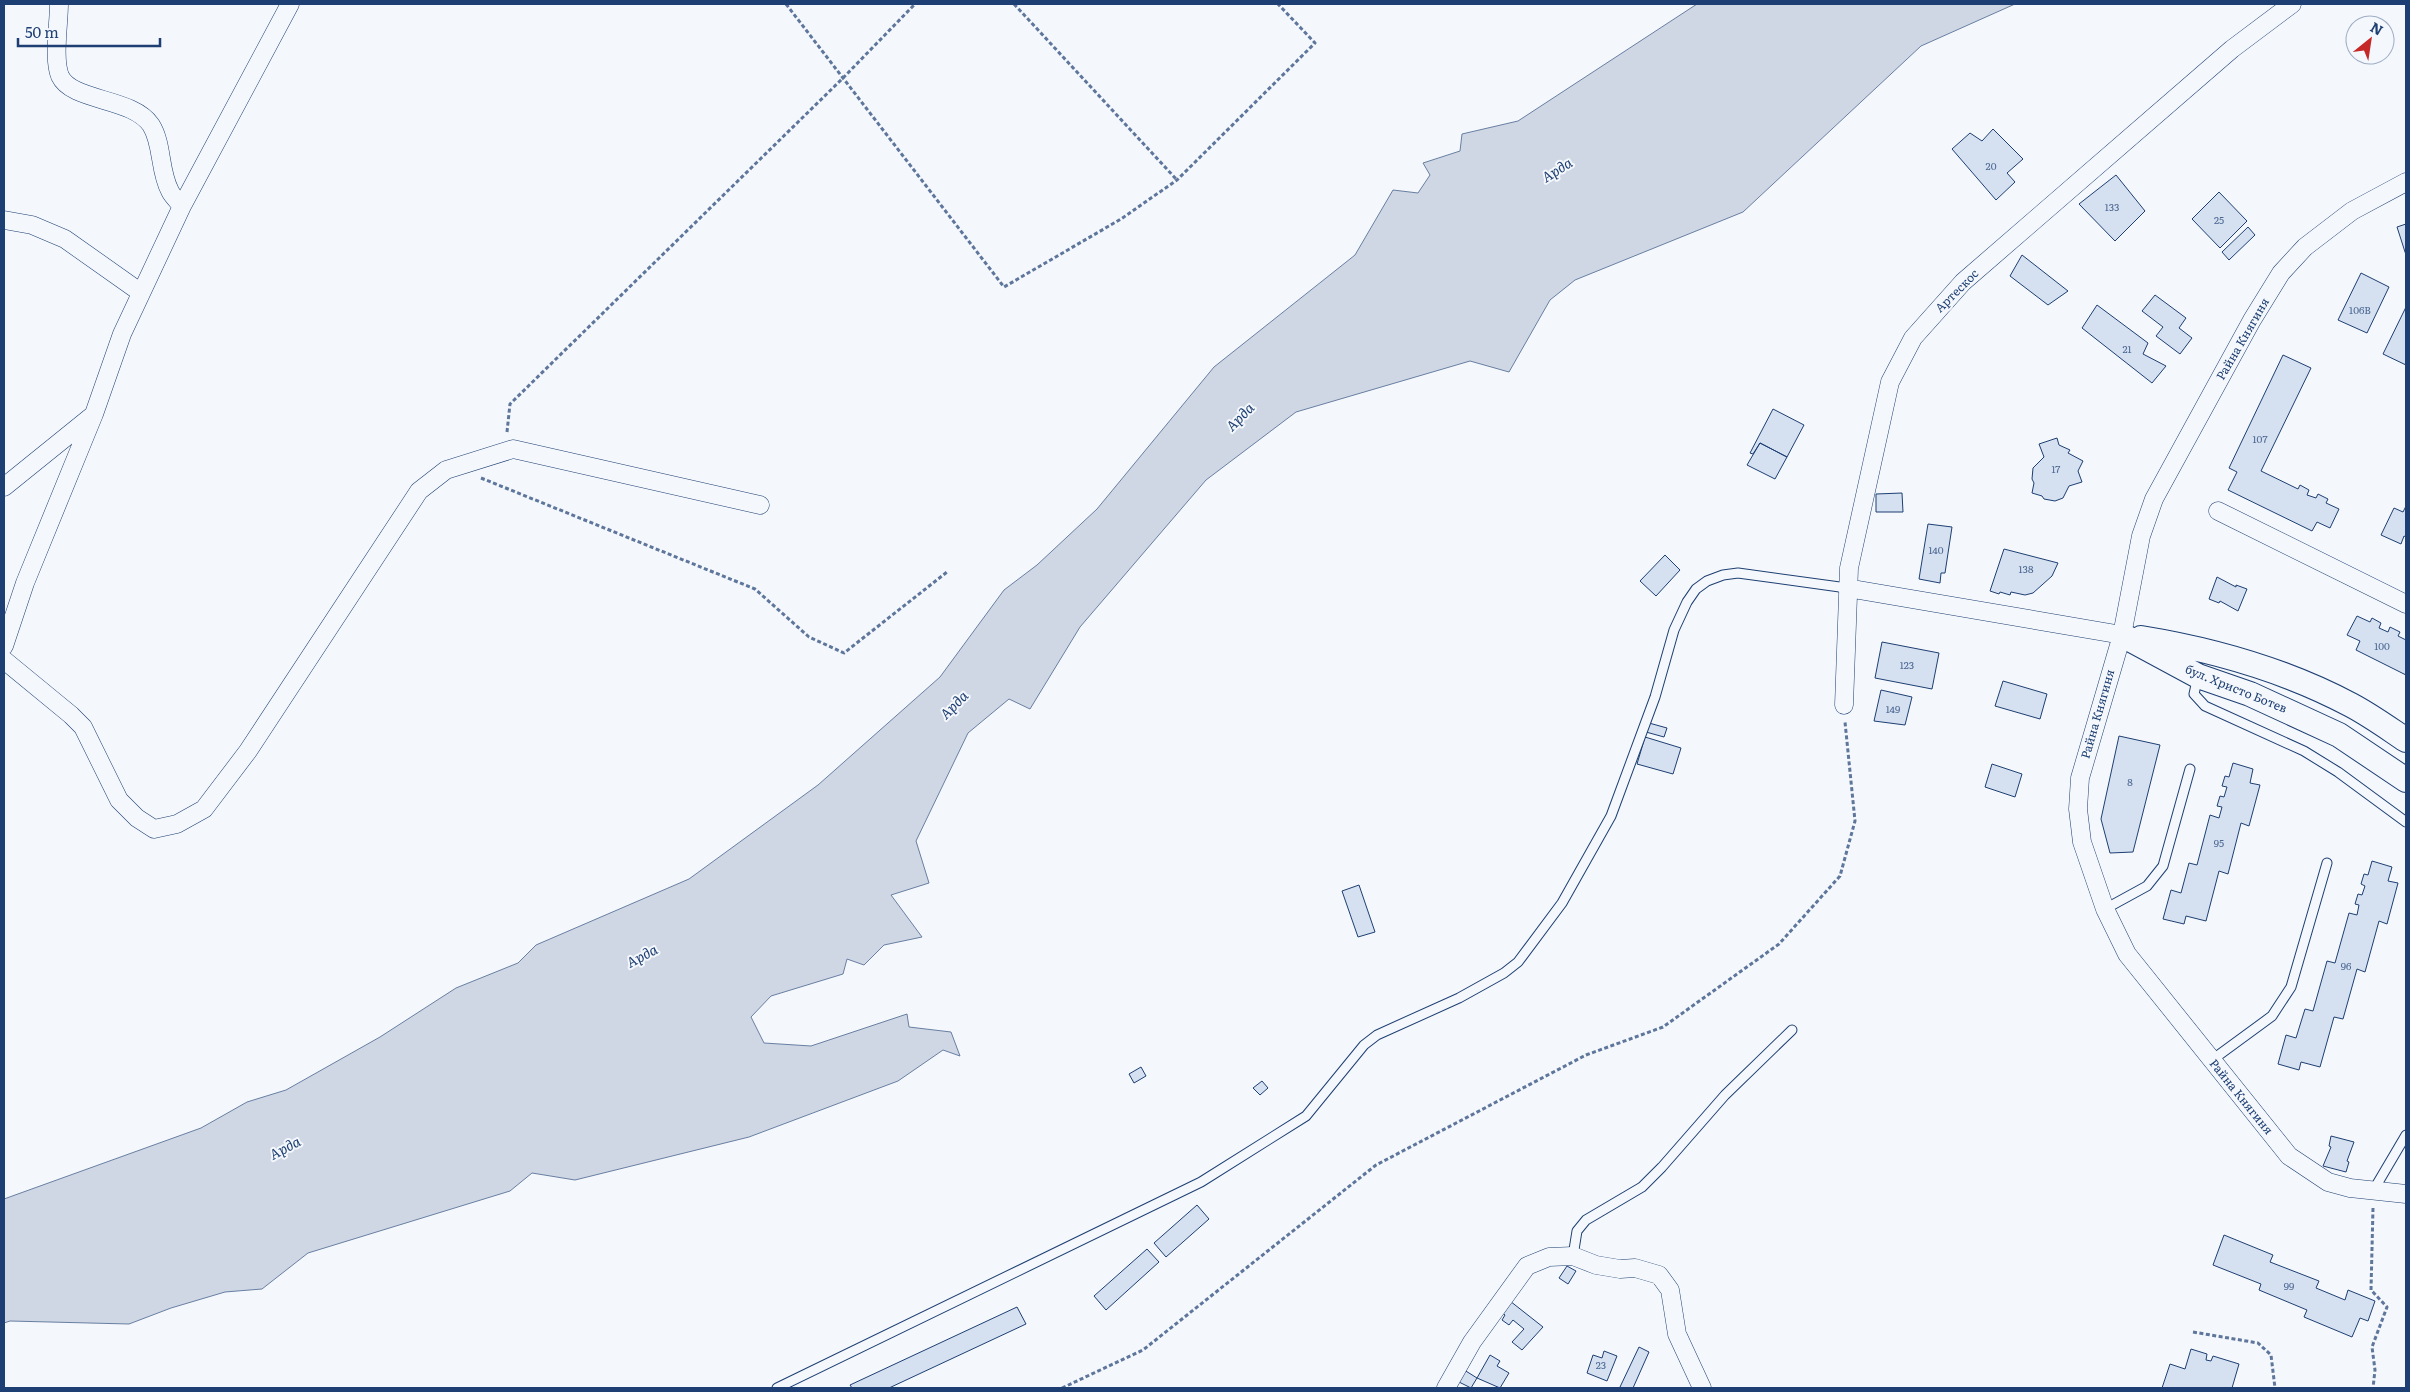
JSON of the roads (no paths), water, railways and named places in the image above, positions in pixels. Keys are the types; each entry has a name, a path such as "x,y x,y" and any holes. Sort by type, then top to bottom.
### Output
{"main road":[{"name":"бул. Христо Ботев","path":"2122,635 2198,676 2250,694 2340,735 2406,780"},
{"name":"бул. Христо Ботев","path":"2122,635 2190,646 2275,670 2353,706 2406,740"}],"street":[{"path":"59,4 58,58 60,74 65,84 82,93 140,112 152,127 169,191 182,206"},
{"path":"4,646 26,583 94,414 122,334 140,292 182,206 290,4"},
{"name":"Артескос","path":"1844,705 1849,568 1890,382 1913,338 1963,282 2232,49 2292,4"},
{"name":"Райна Княгиня","path":"2406,182 2352,211 2306,247 2281,274 2252,320 2154,499 2141,536 2122,635 2080,778 2078,808 2082,842 2105,909 2127,954 2289,1156 2328,1182 2373,1192 2406,1194"},
{"path":"4,220 32,225 65,239 140,292"},
{"path":"4,487 94,414"},
{"path":"4,660 83,727 118,800 137,818 154,829 177,824 204,809 248,751 419,491 446,470 513,449 760,505"},
{"path":"2218,511 2406,604"},
{"path":"1847,588 2122,635"},
{"path":"1446,1388 1472,1342 1527,1266 1548,1256 1573,1256 1596,1265 1620,1270 1635,1268 1659,1275 1670,1290 1677,1334 1702,1388"}],"lane":[{"path":"777,1388 1201,1182 1306,1116 1364,1045 1378,1035 1459,998 1504,973 1518,962 1562,903 1611,816 1655,697 1674,630 1696,589 1715,578 1738,573 1847,588"},
{"path":"2198,676 2194,694 2205,706 2304,751 2338,772 2406,822"},
{"path":"2105,909 2147,886 2163,866 2190,768"},
{"path":"2212,1060 2272,1016 2291,987 2327,863"},
{"path":"1573,1256 1577,1231 1586,1220 1642,1186 1662,1167 1725,1095 1792,1030"},
{"path":"2373,1192 2406,1136"}],"water":[{"name":"Арда","path":"1697,4 2015,4 1921,46 1743,212 1575,280 1550,300 1509,372 1470,361 1296,412 1206,480 1080,627 1030,709 1009,699 968,733 916,841 929,883 891,895 922,937 884,945 864,965 847,959 843,974 771,996 751,1017 764,1043 811,1046 907,1014 909,1027 951,1032 960,1056 943,1050 898,1081 749,1137 575,1180 532,1173 510,1191 308,1253 262,1289 225,1292 171,1308 129,1324 10,1321 4,1323 4,1199 201,1128 247,1102 286,1090 380,1037 456,988 518,963 536,945 689,879 818,785 940,677 1004,590 1037,565 1097,509 1214,367 1355,255 1393,190 1418,193 1430,175 1423,163 1460,151 1462,134 1518,121"}]}
